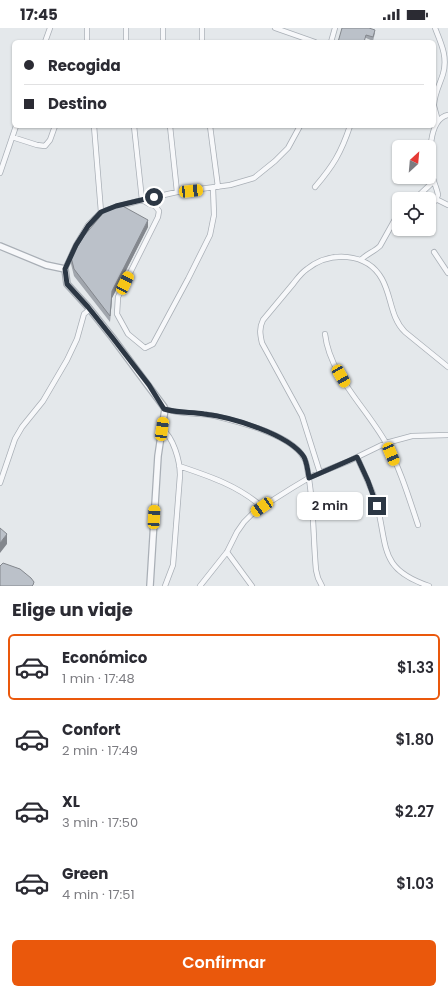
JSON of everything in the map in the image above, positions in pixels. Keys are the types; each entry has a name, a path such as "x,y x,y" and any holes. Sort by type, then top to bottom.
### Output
{"street":[{"path":"46,40 50,28"},
{"path":"87,28 87,40"},
{"path":"126,28 126,40"},
{"path":"163,28 163,40"},
{"path":"202,28 202,40"},
{"path":"275,28 309,40"},
{"path":"332,40 335,28"},
{"path":"435,28 443,49 445,62 443,74 436,90"},
{"path":"436,113 438,121"},
{"path":"436,126 438,121 448,115"},
{"path":"0,173 15,128"},
{"path":"12,136 37,145 45,146 50,140 53,128"},
{"path":"94,128 101,212"},
{"path":"134,128 142,200"},
{"path":"170,128 177,192"},
{"path":"142,200 155,206 159,211 158,217 118,297 117,314 128,334 146,348 153,344 210,235 214,215 215,187 210,128"},
{"path":"150,586 158,456 164,409 149,385 90,309 67,284 65,269 80,238 88,226 101,212 116,206 177,192 215,187 254,178 288,148 299,128"},
{"path":"315,187 335,162 349,128"},
{"path":"432,140 435,128"},
{"path":"422,192 431,184"},
{"path":"435,184 438,193 436,199 448,206"},
{"path":"361,260 380,246 392,225"},
{"path":"0,246 46,265 65,269"},
{"path":"434,252 448,273"},
{"path":"320,473 302,416 262,343 260,329 263,320 272,308 308,268 334,257 347,257 361,260 372,267 382,279 394,318 402,329 448,368"},
{"path":"0,483 15,439 22,427 43,401 67,360 77,339 84,314 90,309"},
{"path":"325,334 326,344 334,364 349,389 365,410 386,443 399,471 418,525"},
{"path":"164,409 178,412 206,414 238,422 272,433 298,450 305,458 309,478 316,570 322,586"},
{"path":"162,429 168,434 172,441 179,466 180,483 173,565 165,586"},
{"path":"200,586 227,552 244,522 262,507 309,478 386,443 412,436 448,435"},
{"path":"357,457 377,506 385,545 391,562 396,568 405,574 429,586"},
{"path":"179,466 241,491 262,507"},
{"path":"227,552 252,586"}],"building":[{"path":"342,28 369,28 375,30 373,37 366,35 365,40 339,40"},
{"path":"119,204 148,220 112,291 110,316 74,269 71,257 84,236 104,212"},
{"path":"0,528 7,534 0,543"},
{"path":"3,563 20,569 31,578 34,582 33,585 0,586 0,566"}],"route":[{"path":"154,197 116,206 101,212 88,226 76,245 65,269 67,284 112,337 149,385 164,409 169,411 206,414 272,433 298,450 305,458 309,478 357,457 377,506"}]}
